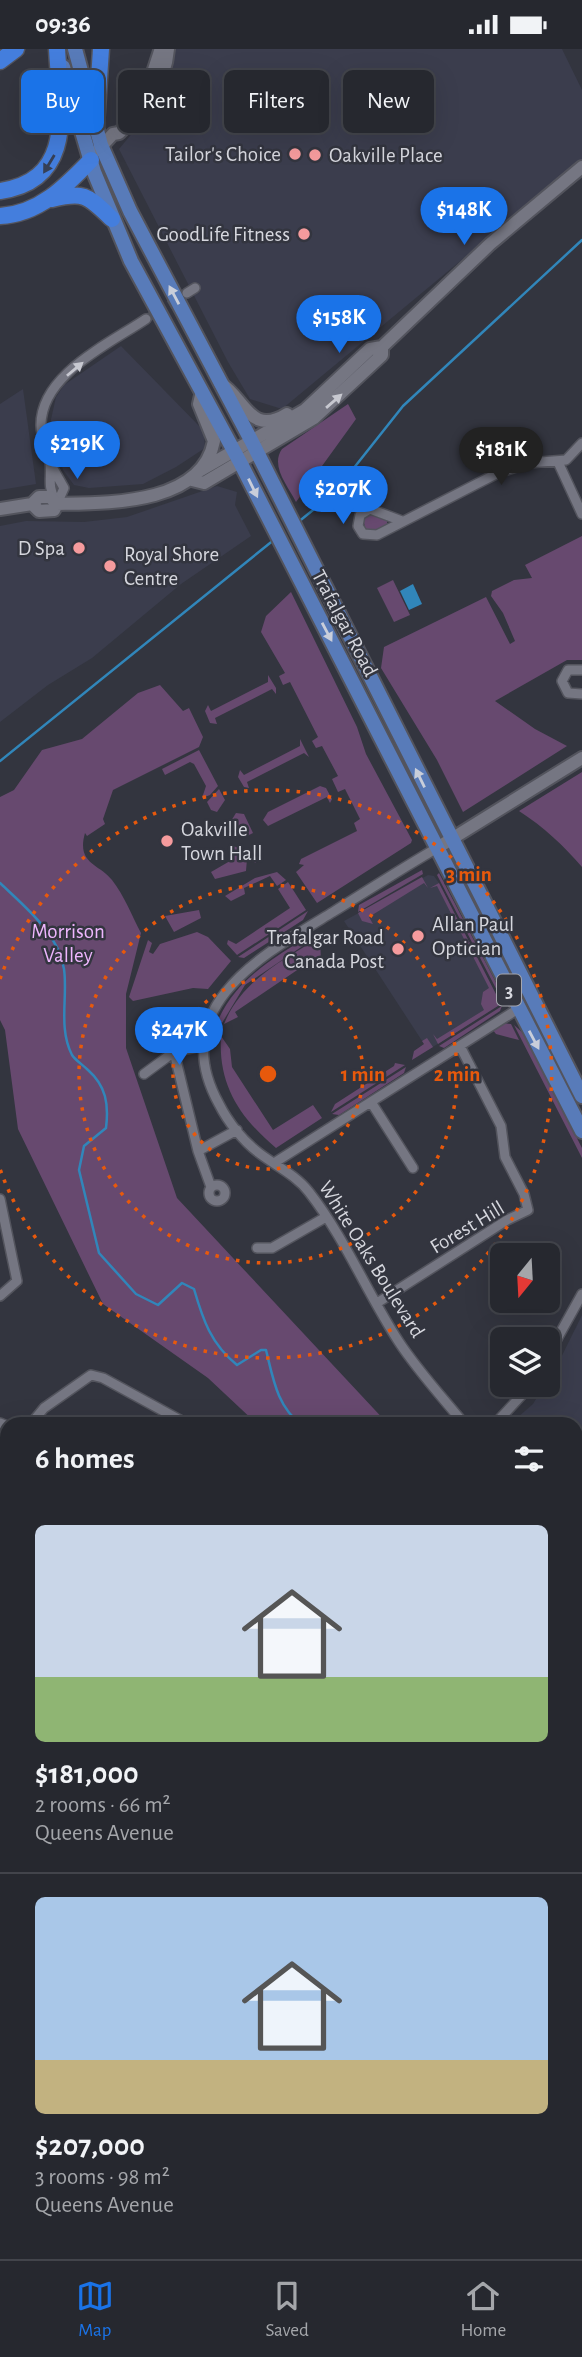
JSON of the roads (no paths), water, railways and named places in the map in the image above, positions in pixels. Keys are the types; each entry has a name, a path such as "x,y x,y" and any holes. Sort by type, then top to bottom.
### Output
{"highway":[{"path":"0,61 16,49"},
{"path":"0,191 17,188 42,175 57,149 61,131 58,49"},
{"path":"100,70 101,49"},
{"path":"0,216 30,211 49,200 91,160"},
{"path":"49,200 77,194 86,196 112,219"}],"main road":[{"name":"Trafalgar Road","path":"58,49 91,160 112,219 238,457 582,1131"},
{"name":"Trafalgar Road","path":"75,49 81,70"},
{"name":"Trafalgar Road","path":"98,133 130,211 255,448 582,1096"}],"street":[{"path":"157,70 160,49"},
{"path":"164,70 168,49"},
{"path":"91,160 118,126"},
{"path":"255,448 316,400 370,349 382,347 490,244 582,167"},
{"path":"0,509 32,504 39,511 54,510 64,488 51,465 41,425 47,400 59,382 82,362 146,319"},
{"path":"57,504 145,498 238,457 314,418 382,355 382,347"},
{"path":"220,383 233,391 250,416 268,421 279,419 316,400"},
{"path":"195,475 212,450 214,441 199,404 202,391"},
{"path":"402,521 370,509 360,515 358,526 363,534 374,536 498,473 527,463 558,462 572,456 582,443"},
{"path":"558,462 582,513"},
{"path":"582,670 568,670 562,681 568,693 582,694"},
{"name":"White Oaks Boulevard","path":"459,1417 398,1341 309,1191 237,1130 213,1094 206,1066 206,1045 219,999 250,964 582,758"},
{"path":"274,1163 518,1009"},
{"path":"144,1074 174,1052 206,1045"},
{"name":"Forest Hill","path":"377,1303 528,1210 524,1194 505,1157 501,1126 460,1046"},
{"path":"174,1052 198,1151 211,1187"},
{"path":"371,1103 413,1168"},
{"path":"198,1151 237,1130"},
{"path":"0,1199 17,1281 0,1296"},
{"path":"257,1248 272,1248 326,1217"},
{"path":"560,1333 582,1294"},
{"path":"37,1417 44,1408 90,1375 103,1378 174,1417"},
{"path":"501,1417 520,1397"},
{"path":"570,2259 580,2259"}],"water":[{"path":"413,584 422,604 409,610 400,591"}],"waterway":[{"path":"297,523 334,493 403,406 582,240"},
{"path":"0,761 275,539"},
{"path":"0,883 48,932 61,956 65,979 64,1023 68,1045 73,1057 99,1082 105,1096 106,1128 84,1146 79,1170 99,1253 136,1294 158,1305 182,1283 194,1289 214,1340 237,1365 261,1350 266,1350 281,1401 293,1417"}],"tunnel":[{"path":"146,319 180,298"}],"place":[{"name":"Tailor's Choice","path":"295,154"},
{"name":"Oakville Place","path":"315,155"},
{"name":"GoodLife Fitness","path":"304,234"},
{"name":"D Spa","path":"79,548"},
{"name":"Royal Shore Centre","path":"110,566"},
{"name":"Oakville Town Hall","path":"167,841"},
{"name":"Allan Paul Optician","path":"418,936"},
{"name":"Trafalgar Road Canada Post","path":"398,949"}],"park label":[{"name":"Morrison Valley","path":"68,943"}]}
